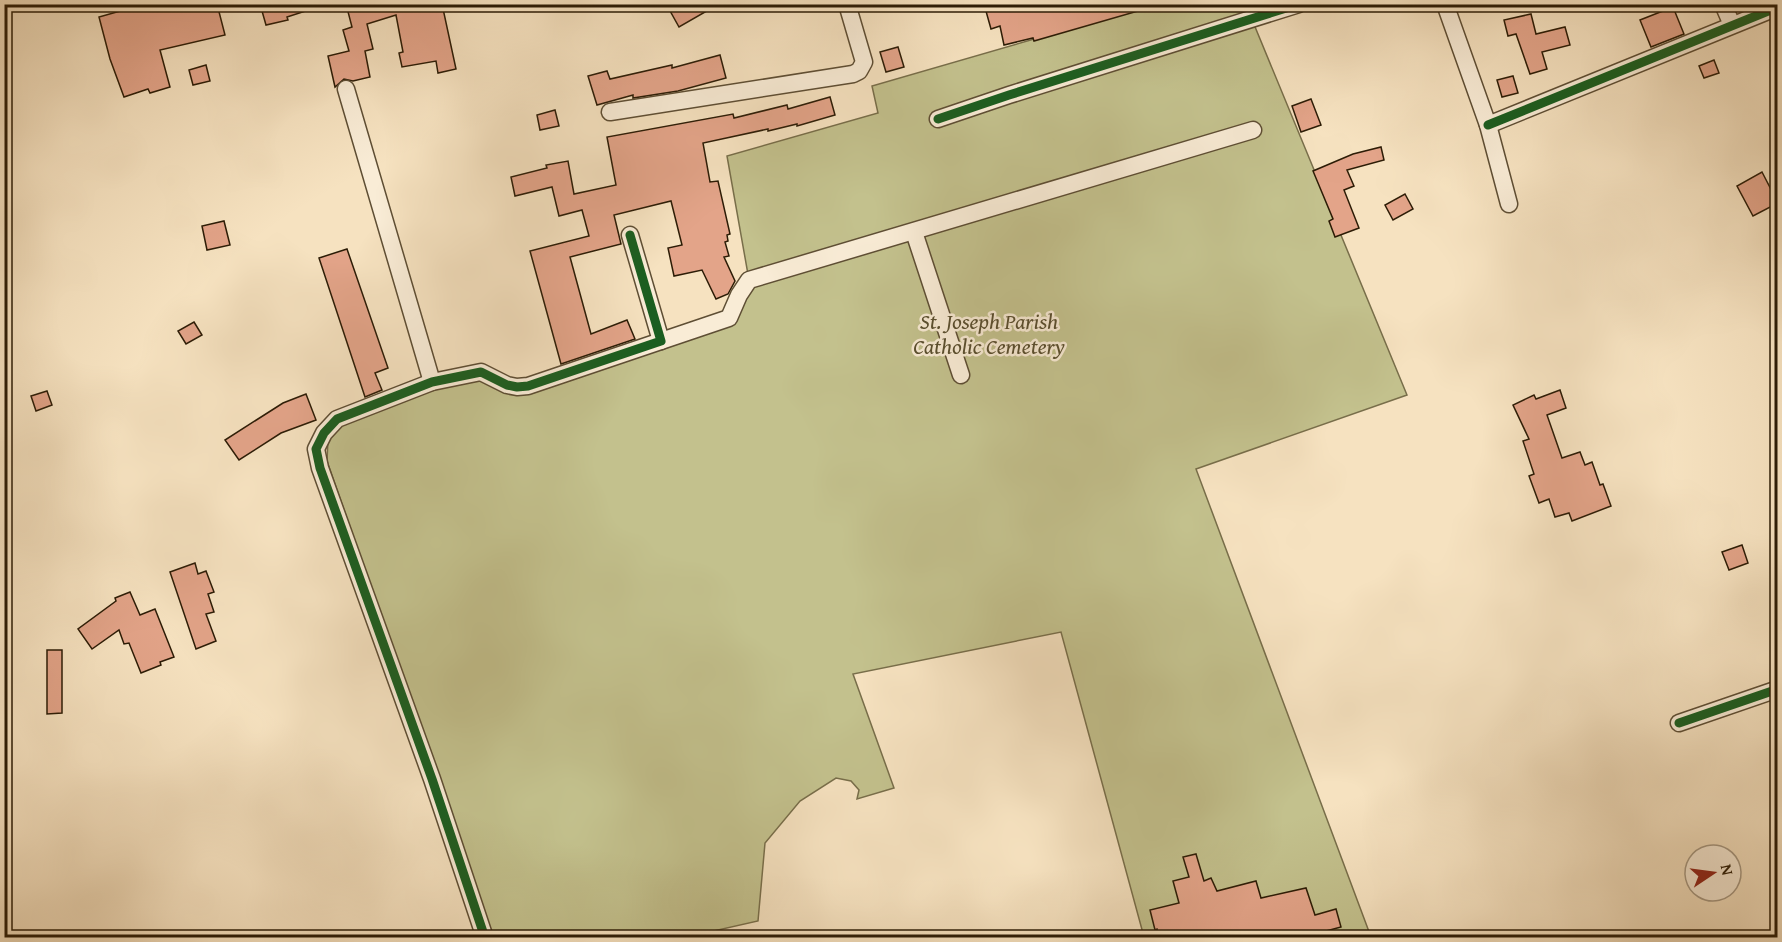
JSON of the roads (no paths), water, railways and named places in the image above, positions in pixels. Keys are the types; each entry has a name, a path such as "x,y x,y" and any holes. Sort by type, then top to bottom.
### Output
{"street":[{"path":"610,112 853,74 859,71 864,62 847,4"},
{"path":"938,119 1299,4"},
{"path":"1445,4 1488,126 1509,204"},
{"path":"1723,4 1731,25"},
{"path":"1488,126 1778,7"},
{"path":"346,89 432,382"},
{"path":"485,938 432,779 320,468 316,449 324,433 337,419 432,382 481,372 507,385 528,386 729,318 749,280 1253,130"},
{"path":"914,232 961,375"},
{"path":"630,234 662,341"},
{"path":"1679,723 1778,689"}],"park label":[{"name":"St. Joseph Parish Catholic Cemetery","path":"989,334"}]}
